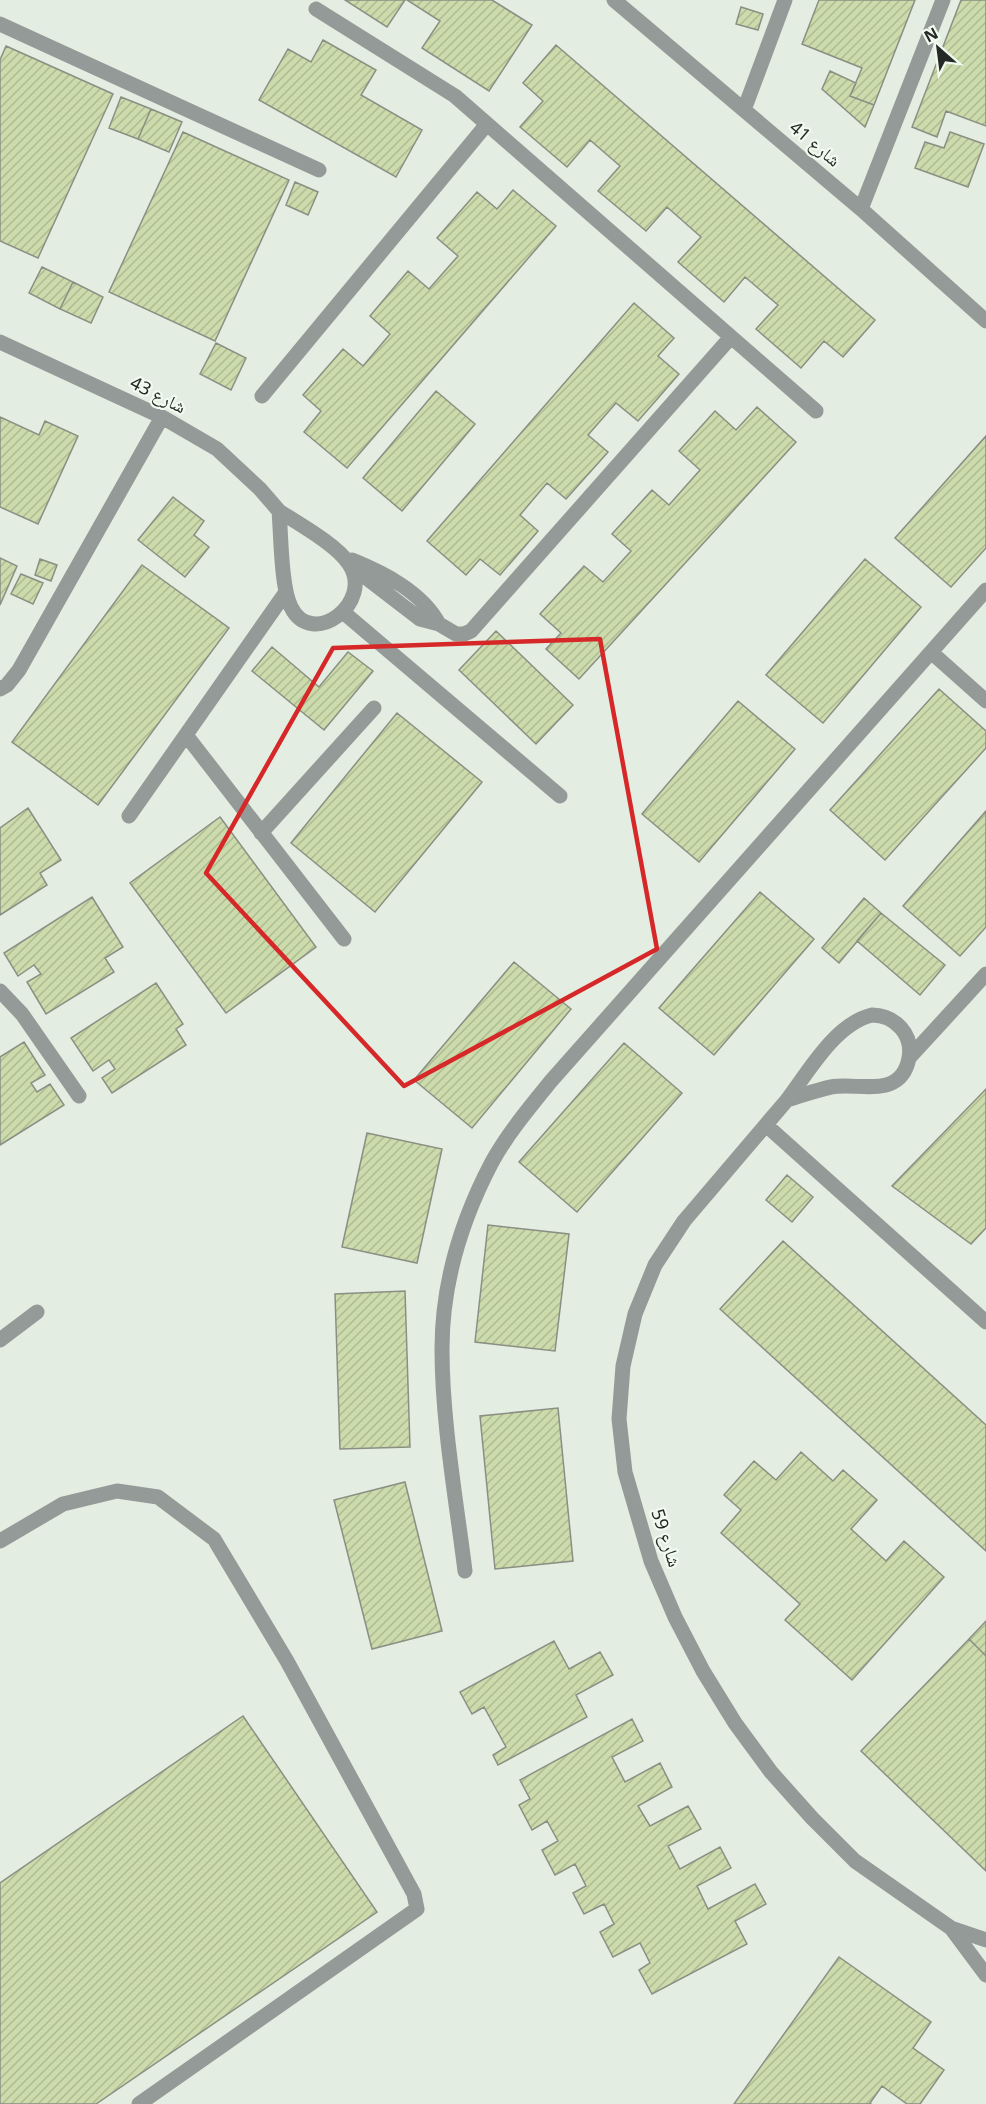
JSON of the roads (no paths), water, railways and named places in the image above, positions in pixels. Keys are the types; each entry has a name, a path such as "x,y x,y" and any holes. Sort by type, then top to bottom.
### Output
{"street":[{"name":"شارع 41","path":"614,0 861,209 986,321"},
{"path":"744,110 785,0"},
{"path":"861,209 943,0"},
{"path":"316,9 436,83 487,124 816,411"},
{"path":"0,24 319,170"},
{"path":"262,396 487,124"},
{"name":"شارع 43","path":"0,342 162,417 217,449 260,489 279,511 347,561 380,571 429,608 439,624 456,634 464,634 477,626 731,337"},
{"path":"0,689 7,685 19,670 162,417"},
{"path":"279,511 286,592 295,614 304,621 314,624 325,623 335,619 350,604 354,593 354,582 347,561"},
{"path":"465,1571 444,1396 442,1348 446,1299 456,1251 471,1204 493,1160 520,1120 551,1081 986,590"},
{"path":"129,816 286,592"},
{"path":"343,612 560,796"},
{"path":"931,652 986,700"},
{"path":"261,833 374,708"},
{"path":"186,735 344,939"},
{"path":"787,1100 828,1087 881,1087 891,1083 900,1077 909,1058 986,974"},
{"path":"0,991 22,1014 79,1096"},
{"name":"شارع 59","path":"909,1058 908,1039 897,1024 881,1015 860,1018 836,1036 787,1100 684,1221 655,1264 635,1314 623,1366 619,1419 626,1472 651,1561 675,1617 703,1671 735,1723 771,1772 855,1861 951,1928 986,1940"},
{"path":"766,1125 985,1319"},
{"path":"0,1340 37,1312"},
{"path":"0,1541 63,1504 117,1491 158,1497 214,1539 287,1661 414,1894 417,1909 139,2104"},
{"name":"شارع 59","path":"951,1928 986,1975"}]}
